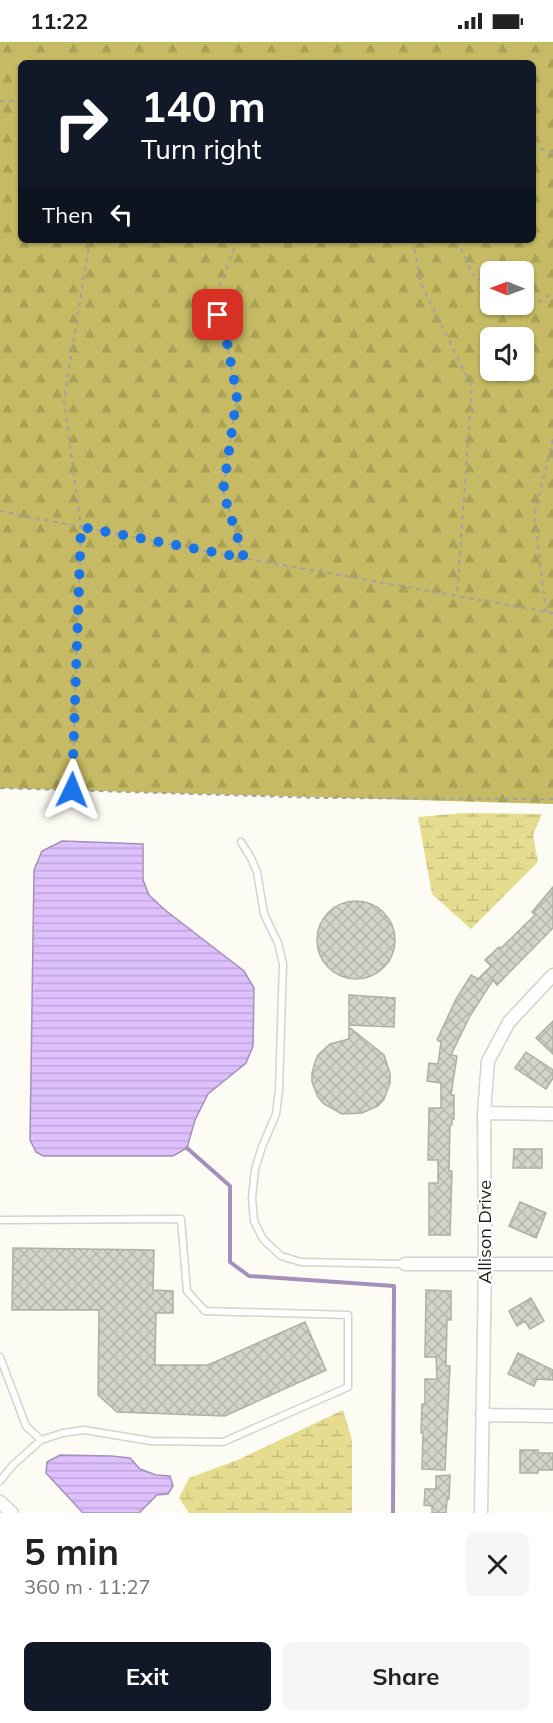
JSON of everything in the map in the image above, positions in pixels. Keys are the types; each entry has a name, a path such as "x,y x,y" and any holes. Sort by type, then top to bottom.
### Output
{"street":[{"name":"Allison Drive","path":"481,1513 485,1265 484,1113 488,1061 509,1022 553,975"},
{"path":"484,1113 553,1114"},
{"path":"405,1264 553,1264"},
{"path":"482,1414 553,1416"},
{"path":"0,1502 12,1513"}],"lane":[{"path":"241,842 252,858 257,872 264,914 279,943 283,964 279,1090 276,1114 255,1169 252,1198 254,1221 263,1239 281,1256 301,1262 405,1264"},
{"path":"0,1220 181,1220 188,1291 205,1311 348,1315 348,1387 223,1442 152,1441 84,1430 63,1433 41,1440 13,1465 0,1481"},
{"path":"0,1357 26,1426 41,1440"}],"path":[{"path":"0,100 18,101"},
{"path":"536,147 553,153"},
{"path":"72,790 81,527 64,400 90,243"},
{"path":"237,243 212,304 224,326 237,396 223,492 244,558"},
{"path":"414,243 421,284 472,387 457,596"},
{"path":"459,243 472,274 480,279"},
{"path":"534,304 548,296 553,297"},
{"path":"546,612 534,516 553,439"},
{"path":"0,511 244,558 553,613"},
{"path":"0,788 322,798 553,799"}],"green space":[{"path":"0,42 553,42 553,804 0,788"},
{"path":"463,813 542,814 533,835 538,862 471,929 432,894 418,817"},
{"path":"343,1410 352,1440 352,1513 189,1513 179,1498 189,1478 240,1459"}],"shaded area":[{"path":"62,841 143,844 143,880 149,895 244,971 254,988 253,1046 246,1063 208,1094 195,1120 187,1148 173,1156 43,1156 36,1152 30,1140 34,870 42,851"},
{"path":"60,1455 130,1458 140,1469 156,1475 170,1476 173,1486 168,1494 157,1495 139,1513 83,1513 46,1473 47,1462"}],"building":[{"path":"553,887 553,928 497,985 493,980 470,1016 451,1055 457,1056 451,1095 454,1095 454,1119 450,1125 449,1171 452,1171 450,1235 429,1235 429,1183 438,1183 438,1160 428,1160 429,1108 441,1108 441,1083 427,1081 429,1063 438,1064 441,1042 437,1040 456,999 471,975 478,979 491,966 485,960 535,915 532,912"},
{"path":"356,901 371,904 383,913 392,925 395,940 392,955 383,967 371,976 356,979 341,976 329,967 320,955 317,940 320,925 329,913 341,904"},
{"path":"349,995 395,998 394,1027 349,1025"},
{"path":"553,1021 553,1054 536,1038"},
{"path":"349,1027 384,1055 390,1073 390,1083 384,1099 378,1106 362,1113 342,1114 324,1104 318,1097 312,1082 312,1073 318,1055 330,1044 349,1039"},
{"path":"526,1052 553,1070 553,1078 546,1089 515,1068"},
{"path":"514,1149 542,1149 542,1168 513,1168"},
{"path":"520,1202 546,1213 536,1238 509,1226"},
{"path":"13,1248 154,1250 153,1290 173,1291 173,1313 156,1313 155,1365 208,1365 305,1322 326,1370 225,1416 117,1412 98,1395 99,1310 12,1310"},
{"path":"426,1290 451,1291 451,1320 447,1320 446,1366 450,1366 445,1470 422,1469 423,1433 421,1433 422,1404 425,1404 425,1379 437,1379 436,1357 425,1357"},
{"path":"531,1298 544,1321 530,1329 525,1321 517,1326 509,1311"},
{"path":"518,1353 553,1370 553,1380 537,1379 534,1386 508,1374"},
{"path":"520,1450 553,1453 553,1470 520,1473"},
{"path":"450,1475 446,1513 432,1513 432,1506 424,1505 425,1489 436,1489 436,1476"}],"waterway":[{"path":"187,1148 230,1186 230,1262 249,1276 394,1286 393,1513"}],"route":[{"path":"72,790 81,527 244,558 223,492 237,396 224,326 218,315"}]}
